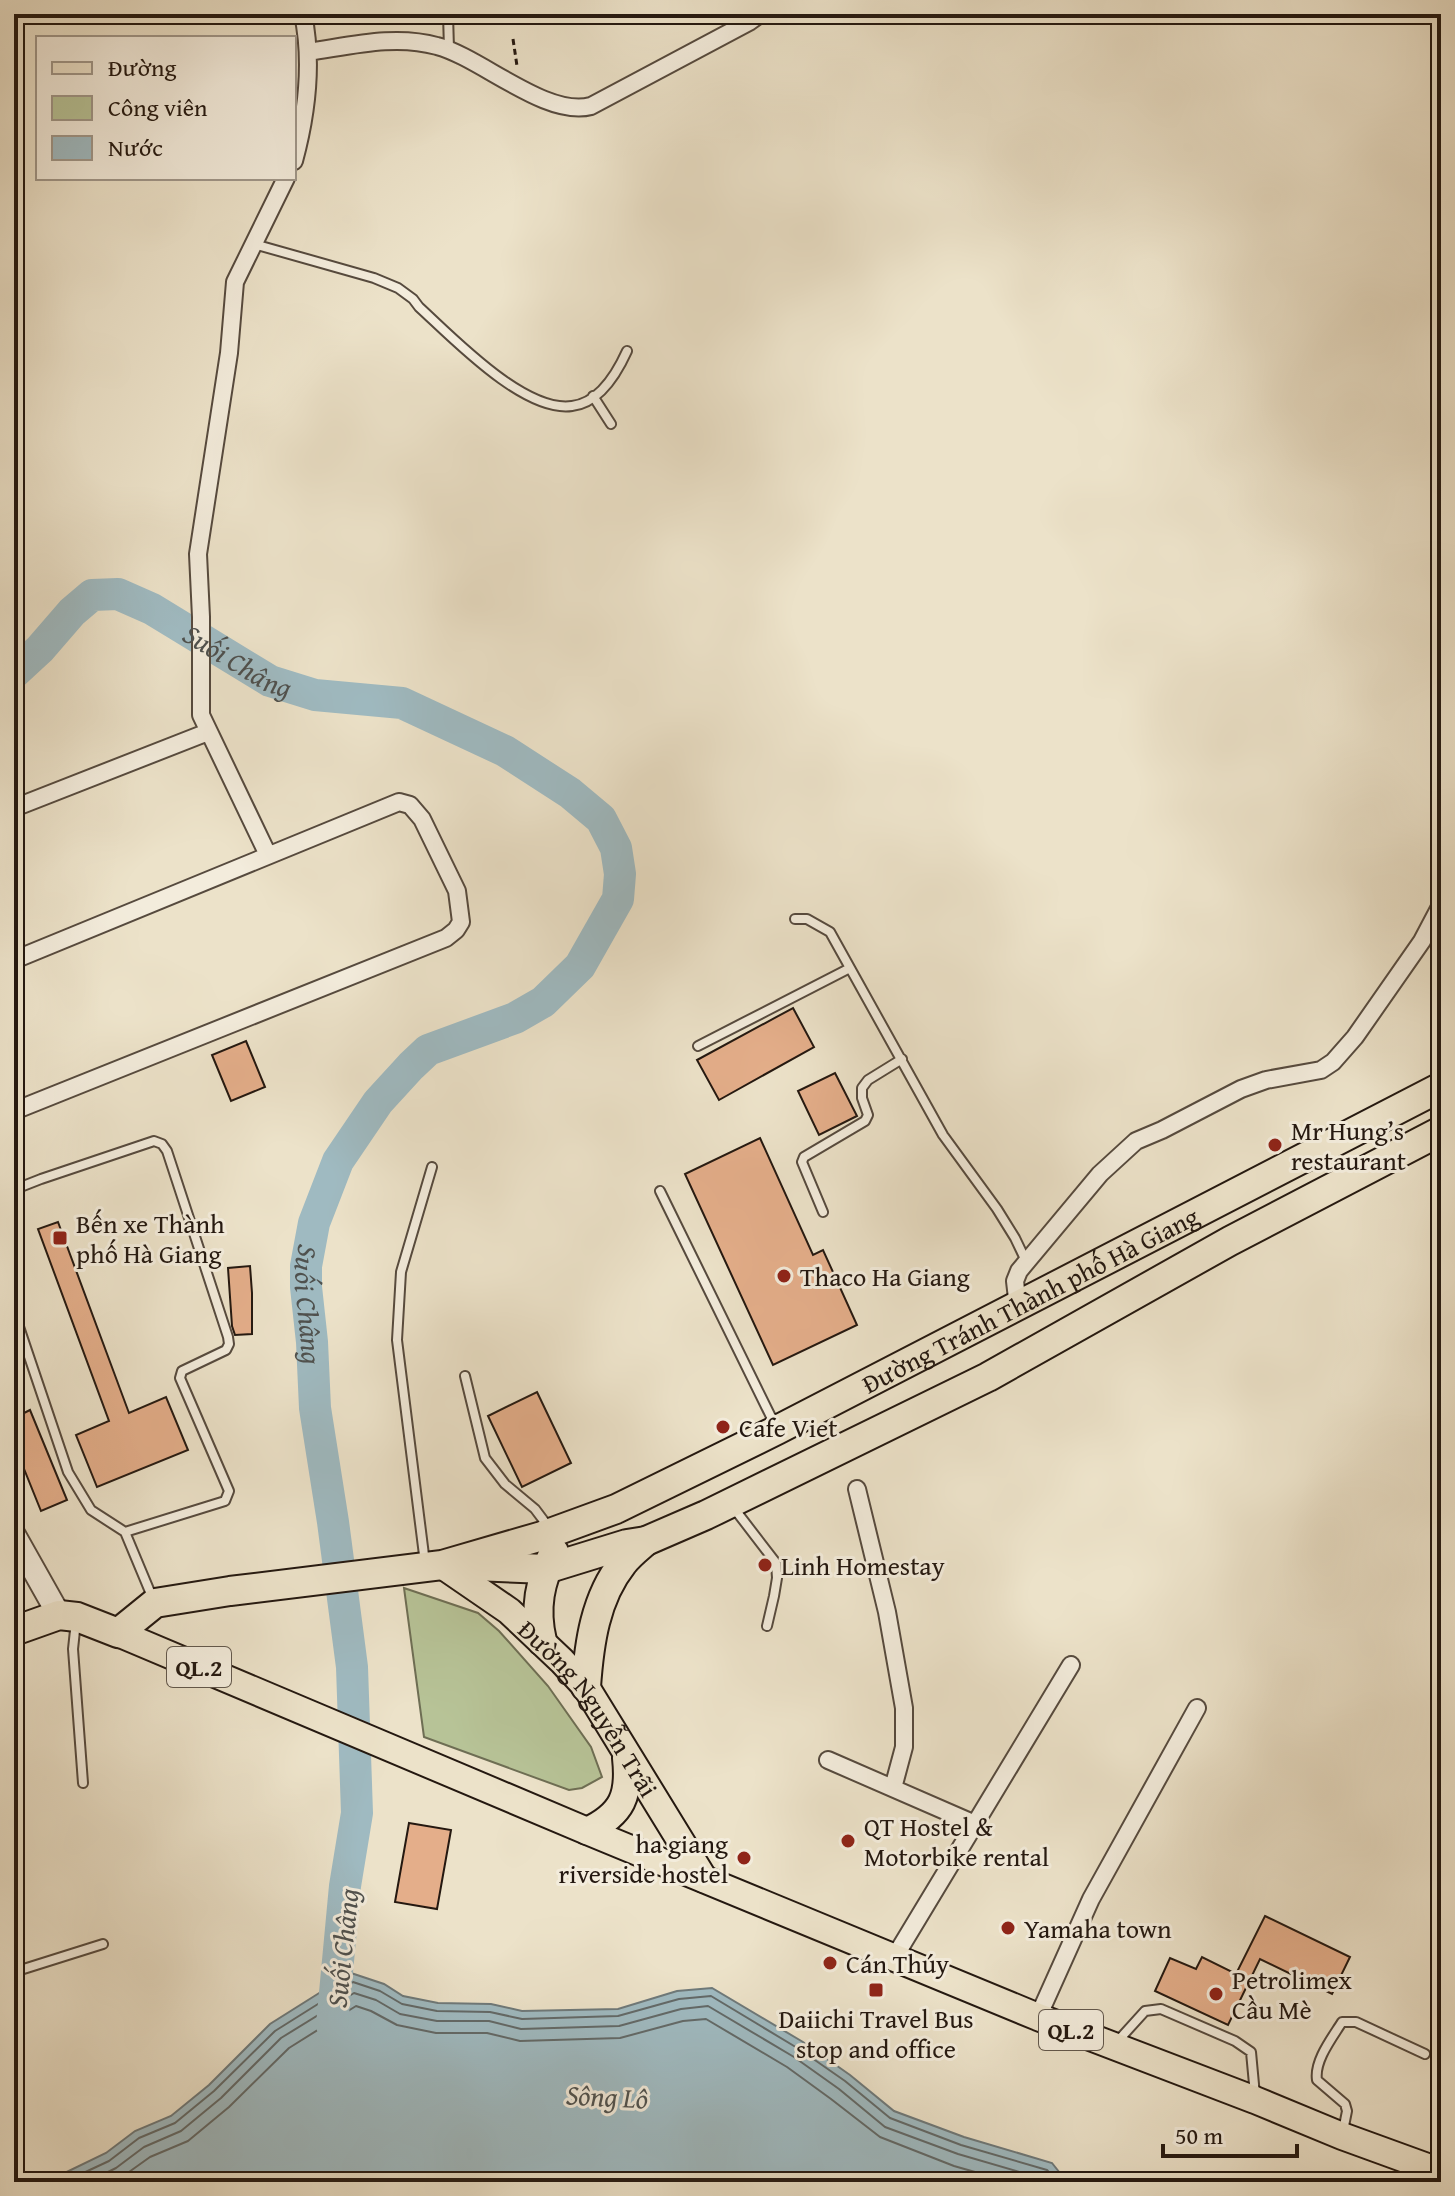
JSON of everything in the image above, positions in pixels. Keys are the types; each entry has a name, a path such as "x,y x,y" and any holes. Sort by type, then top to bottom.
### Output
{"highway":[{"name":"Đường Tránh Thành phố Hà Giang","path":"427,1567 563,1529 616,1509 1018,1307 1441,1087"},
{"name":"Đường Tránh Thành phố Hà Giang","path":"646,1541 988,1377 1230,1241 1441,1131"},
{"path":"1018,1307 1036,1350"},
{"path":"542,1641 538,1605 542,1577 563,1529"},
{"path":"118,1633 155,1603 427,1567 546,1569 646,1541"},
{"path":"586,1687 602,1599 623,1563 646,1541"},
{"path":"14,1631 68,1616"},
{"name":"QL.2","path":"68,1616 118,1633"}],"main road":[{"name":"Đường Nguyễn Trãi","path":"427,1567 509,1611 586,1687 704,1879"},
{"name":"QL.2","path":"118,1633 1038,2017 1441,2172"},
{"path":"587,1831 602,1824 624,1798 628,1775 625,1754"}],"street":[{"path":"296,152 304,116 308,74 303,14"},
{"path":"308,52 374,42 410,41 449,49 537,96 576,109 591,106 760,14"},
{"path":"268,855 201,715 198,554 229,353 235,282 285,180"},
{"path":"14,808 208,732"},
{"path":"14,960 399,802 414,808 422,819 457,891 461,922 446,938 14,1111"},
{"path":"1018,1307 1015,1281 1019,1271 1100,1174 1136,1141 1241,1089 1266,1080 1321,1070 1333,1062 1355,1037 1422,941 1441,905"},
{"path":"857,1489 887,1612 904,1708 904,1747 893,1788"},
{"path":"14,1535 68,1616"},
{"path":"894,1958 1071,1665"},
{"path":"1038,2017 1091,1899 1197,1708"},
{"path":"828,1760 975,1824"}],"lane":[{"path":"448,14 449,49"},
{"path":"253,244 332,265 398,288 484,367 526,394 556,405 570,407 593,396 611,382 627,351"},
{"path":"593,396 611,424"},
{"path":"795,919 807,919 830,932 943,1135 997,1209 1026,1262"},
{"path":"698,1046 850,968"},
{"path":"823,1212 802,1162 804,1157 865,1121 868,1115 862,1088 902,1059"},
{"path":"14,1192 41,1179 154,1141 162,1144 167,1151 214,1294 229,1344 226,1350 182,1371 180,1378 229,1491 228,1496 225,1501 125,1532"},
{"path":"427,1567 397,1340 401,1272 432,1167"},
{"path":"660,1191 777,1430"},
{"path":"14,1312 68,1472 91,1510 125,1532 155,1603"},
{"path":"465,1376 485,1458 505,1484 563,1529"},
{"path":"730,1503 776,1563 777,1578 767,1626"},
{"path":"68,1616 83,1783"},
{"path":"14,1972 103,1944"},
{"path":"1114,2046 1145,2011 1161,2009 1235,2041 1251,2052 1255,2100"},
{"path":"1342,2136 1347,2111 1345,2104 1317,2080 1316,2072 1342,2022 1356,2022 1425,2054"}],"path":[{"path":"513,39 517,73 515,85"}],"green space":[{"path":"404,1588 478,1613 499,1631 548,1686 591,1747 602,1777 582,1788 569,1790 424,1737"}],"water":[{"name":"Sông Lô","path":"351,1973 384,1984 403,1996 438,2003 491,2004 522,2011 618,2009 677,1991 712,1988 803,2042 894,2111 964,2137 1052,2163 1067,2182 46,2182 106,2153 135,2131 171,2116 209,2085 270,2024"}],"building":[{"path":"793,1008 814,1047 719,1100 697,1060"},
{"path":"246,1041 265,1087 231,1101 212,1055"},
{"path":"835,1073 857,1116 819,1135 798,1091"},
{"path":"760,1138 813,1255 823,1250 857,1325 773,1365 685,1174"},
{"path":"58,1222 129,1413 166,1397 188,1450 97,1487 76,1435 109,1421 38,1229"},
{"path":"250,1266 252,1334 235,1335 228,1268"},
{"path":"537,1392 571,1463 522,1487 488,1416"},
{"path":"30,1410 67,1500 41,1511 14,1444 14,1418"},
{"path":"409,1823 451,1830 437,1909 395,1902"},
{"path":"1265,1916 1350,1957 1332,1994 1260,1959 1228,2025 1155,1991 1170,1958 1196,1969 1202,1957 1236,1974"}],"waterway":[{"name":"Suối Châng","path":"14,673 92,595 118,594 152,609 270,681 315,695 402,703 505,751 570,793 601,819 616,848 620,874 618,899 580,966 543,1002 515,1018 428,1050 411,1066 378,1102 338,1161 314,1223 306,1266 306,1287 315,1408 352,1667 357,1813 345,1886 332,2025"}],"place":[{"name":"Mr Hung’s restaurant","path":"1275,1145"},
{"name":"Bến xe Thành phố Hà Giang","path":"60,1238"},
{"name":"Thaco Ha Giang","path":"784,1276"},
{"name":"Cafe Viet","path":"723,1427"},
{"name":"Linh Homestay","path":"765,1565"},
{"name":"QT Hostel & Motorbike rental","path":"848,1841"},
{"name":"ha giang riverside hostel","path":"744,1858"},
{"name":"Yamaha town","path":"1008,1928"},
{"name":"Cán Thúy","path":"830,1963"},
{"name":"Daiichi Travel Bus stop and office","path":"876,1990"},
{"name":"Petrolimex Cầu Mè","path":"1216,1994"}]}
